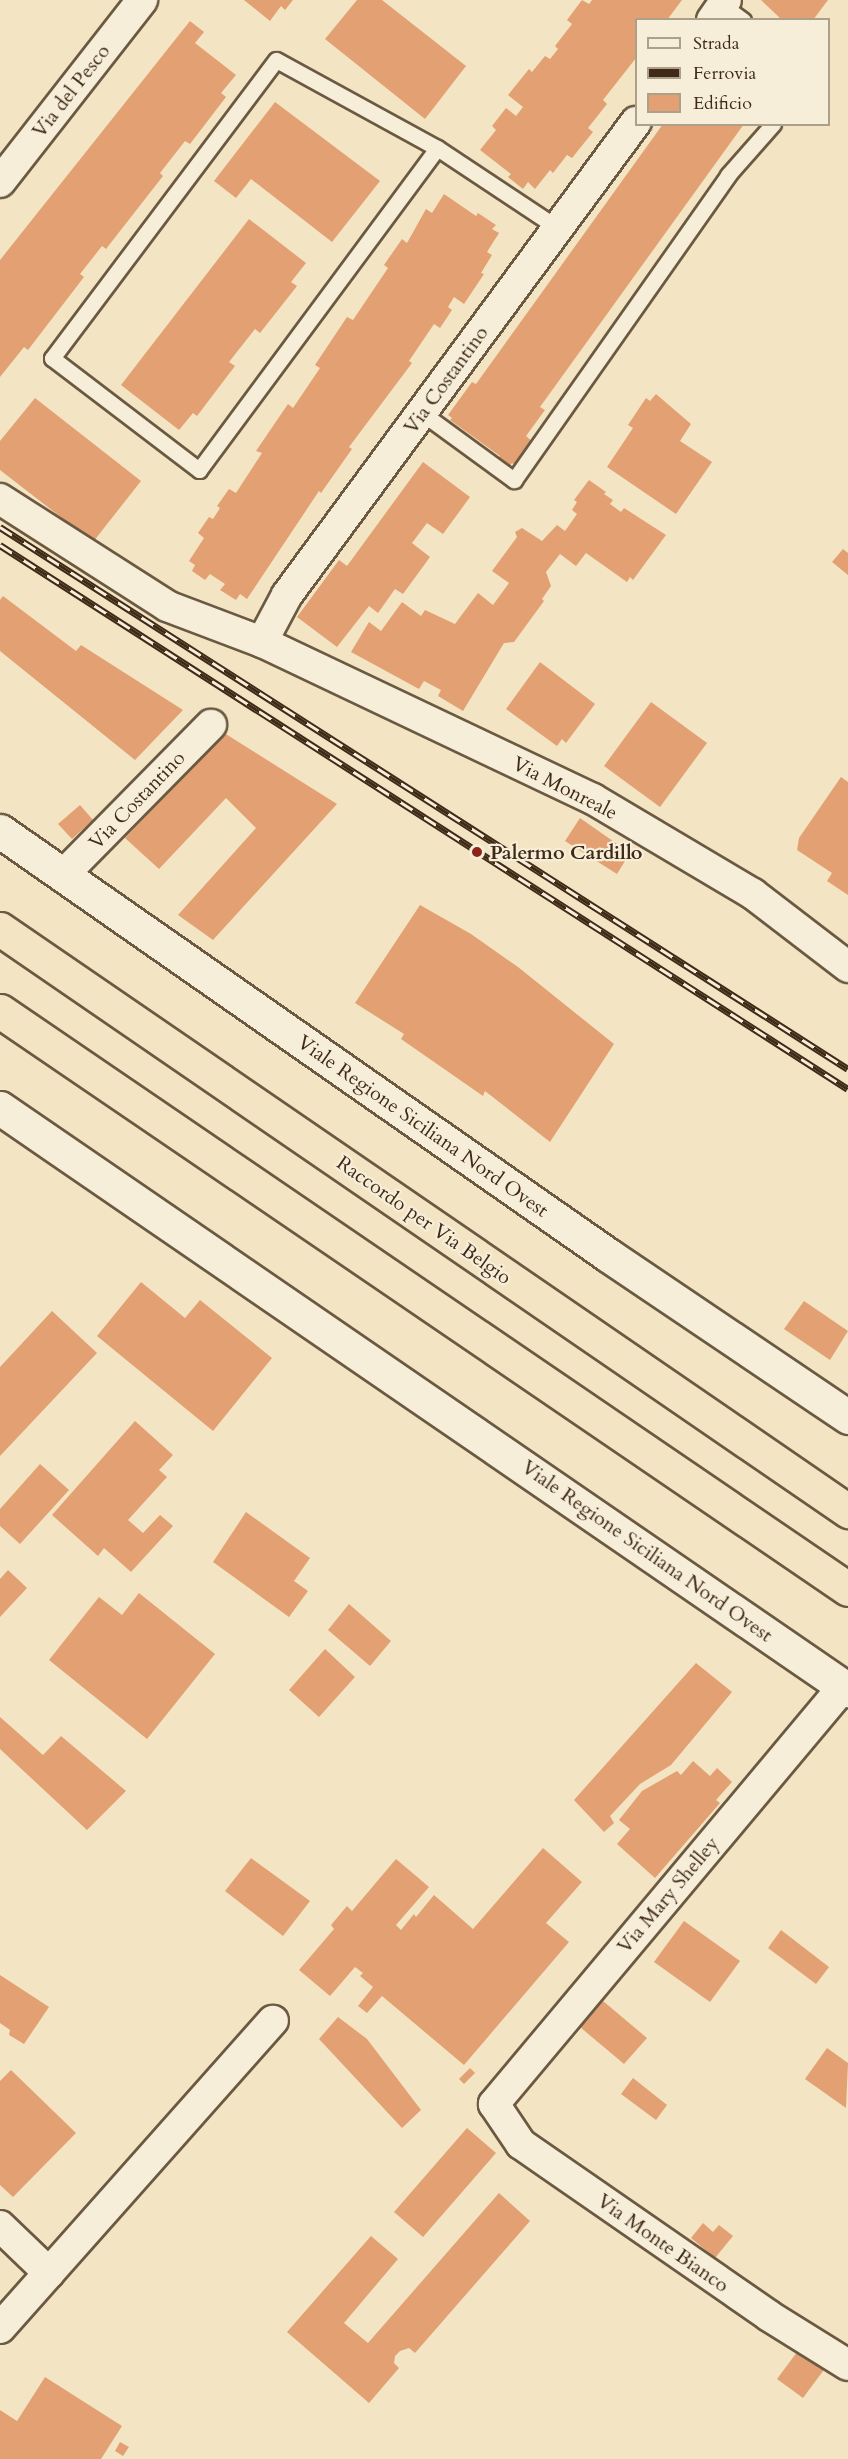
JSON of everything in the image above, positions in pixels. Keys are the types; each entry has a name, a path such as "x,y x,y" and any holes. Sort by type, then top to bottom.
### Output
{"highway":[{"name":"Raccordo per Via Belgio","path":"0,929 848,1511"},
{"path":"0,1011 848,1589"}],"street":[{"name":"Via del Pesco","path":"0,182 142,0"},
{"name":"Via Costantino","path":"262,642 287,595 635,123"},
{"name":"Via Monreale","path":"0,499 167,606 262,642 593,800 753,894 848,968"},
{"name":"Via Costantino","path":"63,875 211,724"},
{"name":"Viale Regione Siciliana Nord Ovest","path":"0,831 608,1255 848,1417"},
{"name":"Viale Regione Siciliana Nord Ovest","path":"0,1108 845,1689"},
{"name":"Via Mary Shelley","path":"494,2104 845,1689"},
{"path":"0,2328 273,2021"},
{"name":"Via Monte Bianco","path":"494,2104 521,2144 769,2316 848,2366"},
{"path":"0,2226 48,2273"}],"lane":[{"path":"437,148 199,470 52,358 276,60 437,148 558,228"},
{"path":"422,412 514,480 728,175 771,126"}],"building":[{"path":"244,0 293,0 285,10 281,6 270,21"},
{"path":"357,0 382,0 466,66 425,119 325,39"},
{"path":"582,0 589,4 592,0 682,0 668,18 635,18 635,59 603,100 607,104 588,128 593,132 572,158 567,155 553,173 550,170 535,189 528,182 523,189 508,177 511,174 480,150 496,130 492,126 506,108 516,116 523,107 508,95 529,69 532,72 545,56 550,59 558,49 555,46 572,24 567,20"},
{"path":"761,0 828,0 814,18 780,18"},
{"path":"190,21 204,32 195,43 236,75 221,93 226,97 190,144 185,141 160,173 163,176 106,249 102,246 80,274 84,277 28,350 24,347 0,377 0,260"},
{"path":"275,102 380,181 332,242 251,179 236,198 214,181"},
{"path":"662,126 743,126 540,407 545,410 526,436 533,442 516,466 512,463 508,468 497,459 500,456 450,420 452,418 448,415 472,382 476,384"},
{"path":"444,194 476,216 478,213 496,225 492,229 499,233 487,252 492,255 481,273 484,274 464,304 454,297 448,307 452,310 440,328 434,324 409,361 412,363 349,447 352,449 321,493 319,491 247,599 240,594 236,600 220,590 225,584 210,574 205,580 192,571 195,565 189,561 204,538 198,533 209,517 213,519 220,508 217,506 229,489 236,493 262,453 256,451 288,404 293,408 320,368 315,365 347,317 353,320 388,268 384,265 402,239 407,243 426,209 432,213"},
{"path":"249,219 306,263 291,282 297,286 260,333 255,329 229,362 235,366 197,416 193,413 179,430 121,385"},
{"path":"656,394 691,424 680,441 712,462 676,514 607,467 633,428 628,425 646,398 650,401"},
{"path":"35,398 141,481 93,542 0,470 0,441"},
{"path":"423,462 470,497 443,534 427,523 412,543 430,557 403,594 395,589 378,613 369,606 337,647 297,617 339,560 347,566"},
{"path":"589,480 606,492 604,494 613,500 610,504 621,512 624,508 666,535 633,580 630,577 627,582 586,553 576,566 560,554 546,572 551,586 542,599 544,601 514,642 504,643 463,711 438,696 441,690 424,681 419,689 351,652 369,622 381,631 402,602 421,616 425,610 455,624 478,593 493,605 509,583 492,571 517,537 515,532 522,528 542,541 557,525 565,531 577,514 572,510 577,502 574,500"},
{"path":"843,549 848,553 848,575 832,562"},
{"path":"3,596 76,651 81,645 183,710 135,760 0,651 0,600"},
{"path":"540,662 595,704 566,743 562,739 557,746 506,709"},
{"path":"651,702 707,743 660,807 604,766"},
{"path":"221,731 337,804 213,940 178,915 256,828 226,798 159,869 125,838 195,765"},
{"path":"841,777 848,782 848,895 827,881 832,873 797,850 799,838"},
{"path":"80,805 93,820 72,839 58,824"},
{"path":"580,818 630,853 617,874 565,841"},
{"path":"420,905 471,934 518,967 614,1044 550,1142 485,1091 483,1096 401,1039 404,1034 355,1003"},
{"path":"141,1282 185,1318 200,1300 272,1358 213,1431 97,1336"},
{"path":"804,1301 848,1331 830,1360 784,1329"},
{"path":"52,1311 97,1353 0,1456 0,1367"},
{"path":"135,1421 173,1455 159,1470 167,1477 128,1520 143,1533 160,1515 173,1526 131,1572 104,1548 98,1556 52,1515"},
{"path":"40,1464 69,1490 20,1544 0,1526 0,1509"},
{"path":"246,1512 310,1558 294,1581 308,1591 289,1617 213,1562"},
{"path":"8,1570 27,1588 0,1617 0,1579"},
{"path":"139,1593 215,1654 147,1739 49,1660 99,1597 122,1615"},
{"path":"349,1604 391,1641 370,1666 328,1630"},
{"path":"325,1649 355,1677 319,1717 289,1690"},
{"path":"696,1663 732,1692 671,1765 640,1784 610,1816 614,1823 604,1832 574,1800"},
{"path":"0,1717 43,1755 61,1736 126,1791 87,1830 0,1749"},
{"path":"693,1761 710,1776 717,1768 732,1782 716,1800 720,1803 655,1878 617,1844 630,1829 619,1820 642,1791 677,1771 681,1775"},
{"path":"543,1848 582,1882 546,1923 569,1942 464,2065 382,1996 367,2013 358,2006 373,1987 360,1976 363,1973 355,1967 330,1996 299,1970 334,1929 331,1925 347,1906 352,1911 396,1859 429,1887 396,1925 401,1930 414,1914 416,1917 434,1895 473,1929"},
{"path":"251,1858 310,1901 283,1936 225,1891"},
{"path":"684,1921 740,1961 710,2002 654,1962"},
{"path":"781,1930 829,1967 816,1984 768,1948"},
{"path":"0,1975 49,2007 24,2044 9,2035 10,2030 0,2023"},
{"path":"603,2001 647,2038 624,2064 580,2027"},
{"path":"338,2017 367,2039 421,2110 402,2128 319,2039"},
{"path":"827,2048 848,2063 846,2108 805,2079"},
{"path":"470,2068 475,2073 464,2084 459,2079"},
{"path":"11,2070 76,2133 13,2197 0,2185 0,2081"},
{"path":"633,2078 667,2105 656,2120 621,2094"},
{"path":"467,2128 496,2153 423,2237 394,2212"},
{"path":"499,2193 530,2221 415,2353 409,2348 400,2351 395,2356 394,2363 399,2368 369,2403 287,2332 371,2236 398,2259 344,2323 368,2343"},
{"path":"703,2223 713,2232 719,2225 733,2236 715,2258 691,2238"},
{"path":"800,2348 826,2367 803,2398 777,2379"},
{"path":"45,2377 122,2426 101,2459 0,2459 0,2410 17,2421"},
{"path":"120,2442 129,2447 123,2456 115,2451"}],"railway":[{"path":"0,527 848,1069"},
{"path":"0,545 848,1089"}],"place":[{"name":"Palermo Cardillo","path":"477,852"}]}
